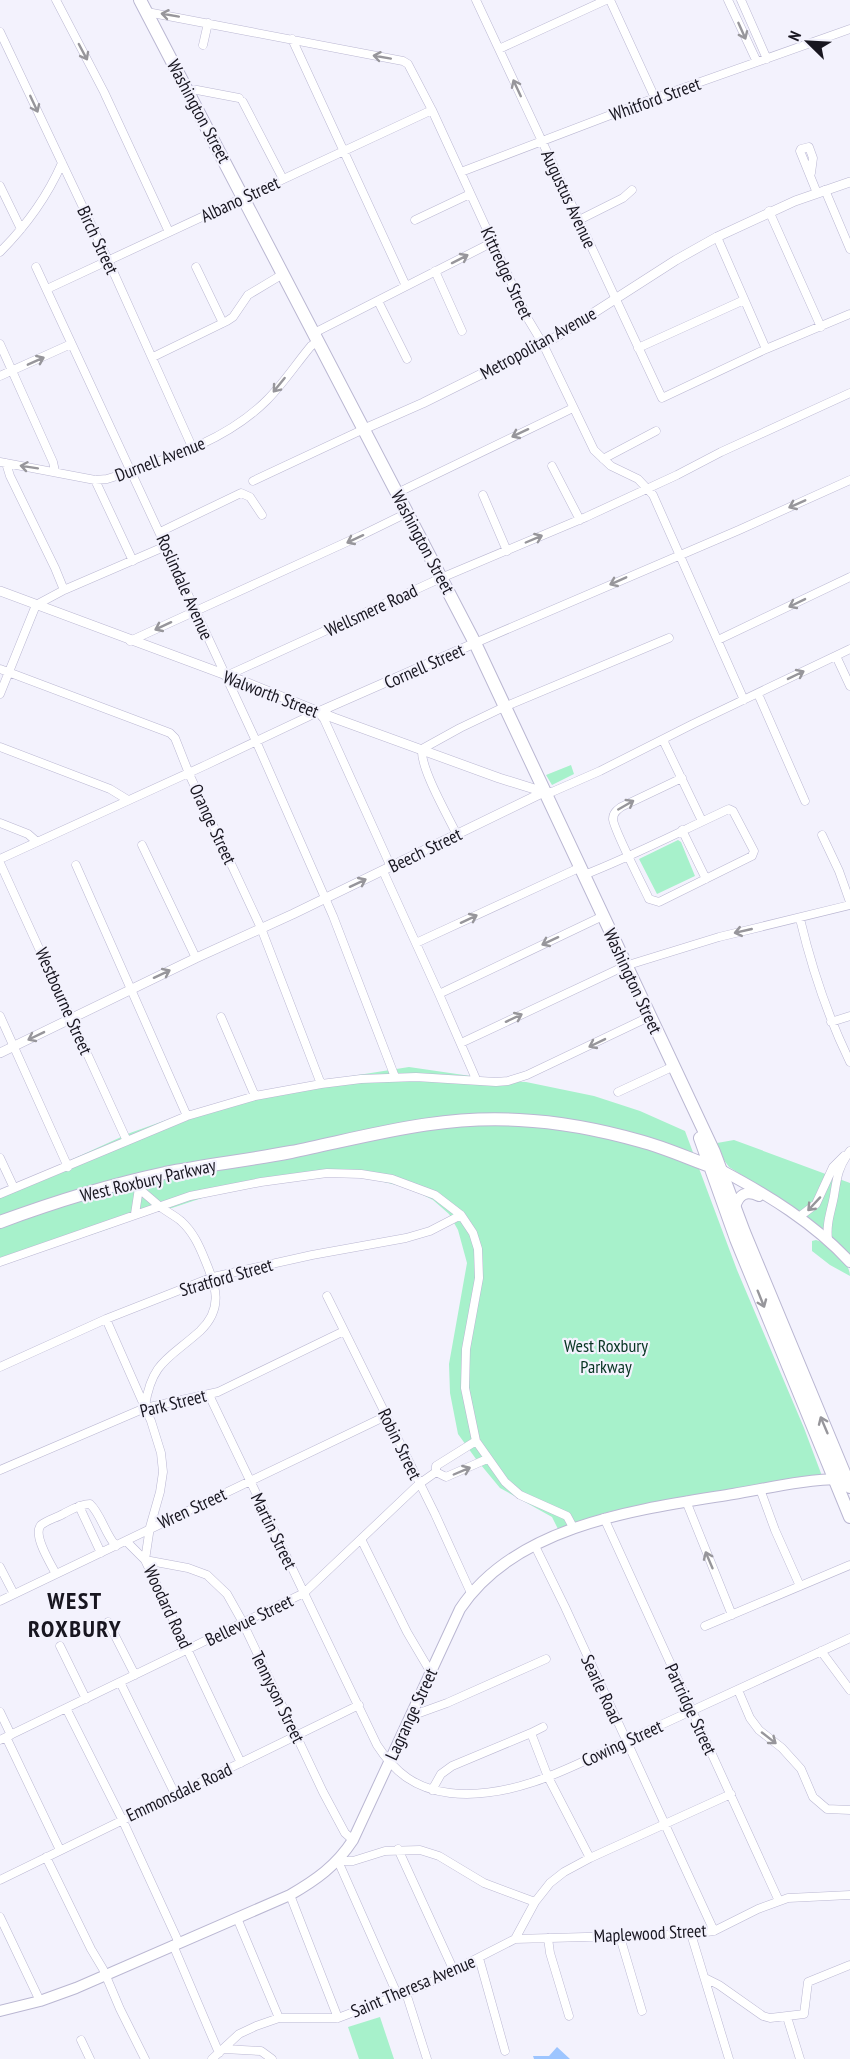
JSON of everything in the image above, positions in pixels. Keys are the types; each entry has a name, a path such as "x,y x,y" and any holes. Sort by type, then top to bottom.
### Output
{"main road":[{"name":"Washington Street","path":"141,0 475,643 583,871 672,1067 712,1141 715,1168 735,1207 849,1482"},
{"name":"Washington Street","path":"687,1094 715,1168 736,1239 850,1517"},
{"name":"West Roxbury Parkway","path":"0,1222 65,1200 210,1165 290,1152 443,1121 500,1119 541,1122 598,1131 641,1141 715,1168"},
{"path":"715,1168 787,1209 828,1240 850,1262"},
{"path":"735,1207 740,1196 752,1192 787,1209"},
{"name":"Lagrange Street","path":"0,2011 40,2001 105,1975 290,1895 315,1881 338,1860 352,1840 460,1609 471,1593 492,1572 514,1557 574,1529 604,1518 644,1508 834,1479 849,1482"}],"street":[{"path":"56,0 104,92 169,232"},
{"name":"Augustus Avenue","path":"476,0 662,398 766,349"},
{"path":"499,49 606,0"},
{"path":"610,0 655,98"},
{"path":"728,0 757,63"},
{"path":"741,0 767,59"},
{"name":"Kittredge Street","path":"147,12 406,62 432,110 528,319 543,344 589,444 611,466 638,479 653,495 744,700"},
{"path":"203,45 208,23"},
{"name":"Whitford Street","path":"460,172 655,98 850,29"},
{"name":"Birch Street","path":"0,32 194,448"},
{"path":"291,39 406,286"},
{"path":"189,92 196,90 241,100 283,179"},
{"name":"Albano Street","path":"48,289 432,110"},
{"path":"0,252 21,230 48,193 62,163"},
{"path":"811,173 850,249"},
{"name":"Metropolitan Avenue","path":"252,481 423,403 543,344 676,260 717,237 770,211 850,182"},
{"path":"0,186 21,230"},
{"path":"579,220 623,198 632,190"},
{"path":"415,220 470,194"},
{"path":"770,211 821,327"},
{"path":"717,237 766,349 850,314"},
{"name":"Durnell Avenue","path":"3,463 95,480 107,479 194,448 224,432 267,400 316,337 378,301 493,242"},
{"name":"Roslindale Avenue","path":"36,267 256,741 325,898 395,1077"},
{"path":"196,267 223,323"},
{"path":"435,272 462,332"},
{"path":"153,357 233,317 248,295 283,274"},
{"path":"638,348 744,300"},
{"path":"378,301 407,359"},
{"path":"0,344 55,471"},
{"path":"0,376 72,344"},
{"name":"Wellsmere Road","path":"226,676 441,578 648,489 721,452 850,393"},
{"path":"397,493 573,408"},
{"path":"603,459 656,431"},
{"path":"3,463 56,568 64,590"},
{"path":"552,466 580,519"},
{"path":"95,480 133,561"},
{"name":"Cornell Street","path":"0,861 36,841 318,712 850,480"},
{"path":"160,532 241,493 250,497 262,515"},
{"path":"483,495 507,551"},
{"path":"130,641 351,541 407,513"},
{"path":"0,694 4,671 36,605 64,590 166,546"},
{"path":"718,640 850,577"},
{"name":"Walworth Street","path":"0,591 318,712 519,786 544,792"},
{"path":"457,835 427,772 422,749 504,707 669,638"},
{"name":"Beech Street","path":"0,1053 544,792 552,792 590,775 850,649"},
{"path":"836,657 850,686"},
{"name":"Orange Street","path":"4,671 170,733 175,738 261,928 321,1084"},
{"path":"758,694 805,801"},
{"path":"318,712 324,719 416,943 476,1079"},
{"path":"663,740 702,821"},
{"path":"0,747 110,789 128,800"},
{"path":"416,943 628,854 729,809 733,811 753,851 752,856 659,902 649,899 628,854 613,820 617,809 682,778"},
{"path":"0,823 28,834 36,841"},
{"path":"682,830 706,879"},
{"path":"461,1043 625,966 719,937 800,919 850,904 839,871 822,835"},
{"path":"142,845 196,958"},
{"name":"Westbourne Street","path":"0,861 127,1141"},
{"path":"76,865 187,1116"},
{"path":"439,994 603,915"},
{"path":"800,919 831,1022 850,1062"},
{"path":"0,1016 68,1167"},
{"path":"831,1022 850,1016"},
{"path":"221,1017 255,1096"},
{"name":"West Roxbury Parkway","path":"0,1194 187,1116 255,1096 321,1084 395,1077 507,1081 527,1075 649,1017"},
{"path":"618,1092 672,1067"},
{"path":"798,1217 816,1204 833,1167 849,1152"},
{"path":"828,1240 827,1221 834,1195 835,1179 849,1152"},
{"path":"0,1158 14,1188"},
{"name":"West Roxbury Parkway","path":"0,1262 190,1196 261,1182 327,1173 361,1174 392,1179 435,1195 461,1215"},
{"path":"134,1185 180,1220 191,1233 199,1244 213,1277 217,1294 214,1311 208,1322 164,1359 153,1376 145,1408"},
{"path":"134,1185 135,1214"},
{"path":"461,1215 473,1233 480,1264 466,1349 465,1388 476,1441 505,1482 520,1495 567,1516 574,1529"},
{"name":"Stratford Street","path":"0,1367 106,1319 213,1277 312,1255 406,1238 430,1231 461,1215"},
{"name":"Robin Street","path":"327,1296 471,1593"},
{"name":"Woodard Road","path":"106,1319 157,1437 163,1472 145,1560 242,1763"},
{"name":"Park Street","path":"0,1470 145,1408 209,1395 344,1331"},
{"name":"Martin Street","path":"209,1395 377,1745 388,1762"},
{"name":"Wren Street","path":"0,1601 102,1553 150,1527 182,1515 386,1416"},
{"name":"Bellevue Street","path":"436,1472 436,1466 476,1441"},
{"name":"Bellevue Street","path":"436,1472 446,1477 487,1459"},
{"name":"Bellevue Street","path":"6,1737 304,1593 419,1484 436,1472"},
{"path":"760,1489 800,1586"},
{"path":"686,1501 732,1615"},
{"path":"56,1574 42,1547 38,1531 40,1526 51,1519 79,1506 86,1504 93,1506 106,1534 116,1546"},
{"path":"79,1506 102,1553"},
{"name":"Partridge Street","path":"604,1518 779,1901"},
{"path":"361,1539 416,1650 430,1671"},
{"path":"126,1541 145,1560"},
{"name":"Searle Road","path":"535,1546 714,1931"},
{"name":"Tennyson Street","path":"145,1560 188,1568 207,1575 227,1594 339,1823 352,1840"},
{"path":"705,1626 850,1566"},
{"path":"0,1567 14,1594"},
{"path":"108,1622 135,1675"},
{"name":"Cowing Street","path":"388,1762 412,1781 432,1790 450,1793 481,1793 526,1784 548,1777 850,1638"},
{"path":"60,1646 86,1699"},
{"path":"821,1651 850,1690"},
{"path":"411,1716 447,1703 546,1659"},
{"path":"120,1682 175,1794"},
{"path":"738,1690 750,1718 759,1730 782,1748 801,1768 813,1797 827,1809 850,1810"},
{"name":"Emmonsdale Road","path":"0,1880 359,1705"},
{"path":"66,1708 122,1819 176,1944 218,2054 261,2051 272,2059"},
{"path":"0,1712 6,1737 60,1850"},
{"path":"432,1790 441,1774 452,1766 543,1727"},
{"path":"531,1733 548,1777 590,1858"},
{"path":"515,1939 535,1902 557,1878 590,1858 731,1794"},
{"path":"427,2059 402,1995 338,1860 352,1861 398,1849 420,1850 439,1856 484,1883 535,1902"},
{"path":"398,1849 454,1971"},
{"path":"46,1857 145,2059"},
{"path":"290,1895 338,2018"},
{"name":"Maplewood Street","path":"515,1939 620,1937 714,1931 788,1898 850,1895"},
{"path":"0,1917 40,2001"},
{"path":"237,1918 279,2018"},
{"path":"691,1934 729,2059"},
{"path":"620,1937 642,2010"},
{"path":"548,1938 550,1953 569,2016"},
{"name":"Saint Theresa Avenue","path":"218,2054 239,2034 256,2026 279,2018 338,2018 402,1995 515,1939"},
{"path":"478,1958 505,2050"},
{"path":"705,1978 719,1985 763,2016 787,2017 804,2014 808,1982 850,1965"},
{"path":"787,2017 800,2059"},
{"path":"81,2040 90,2059"}],"green space":[{"path":"571,765 574,774 552,785 546,775"},
{"path":"678,840 681,842 695,876 657,894 639,859"},
{"name":"West Roxbury Parkway","path":"409,1067 526,1082 594,1096 640,1111 685,1131 737,1270 822,1476 655,1502 608,1512 558,1529 552,1517 500,1488 458,1434 450,1393 449,1364 467,1263 458,1230 449,1214 433,1200 400,1186 368,1178 310,1174 214,1194 172,1208 138,1213 111,1228 0,1265 0,1192 130,1133 197,1109 282,1087"},
{"path":"734,1140 850,1183 850,1261 806,1224 797,1210 729,1167 717,1143"},
{"path":"816,1240 838,1254 846,1264 850,1276 830,1265 812,1251 812,1241"},
{"path":"380,2017 394,2059 359,2059 348,2027"}],"water":[{"path":"557,2047 570,2059 534,2059 533,2056 549,2056"}],"district":[{"name":"WEST ROXBURY","path":"75,1614"}]}
